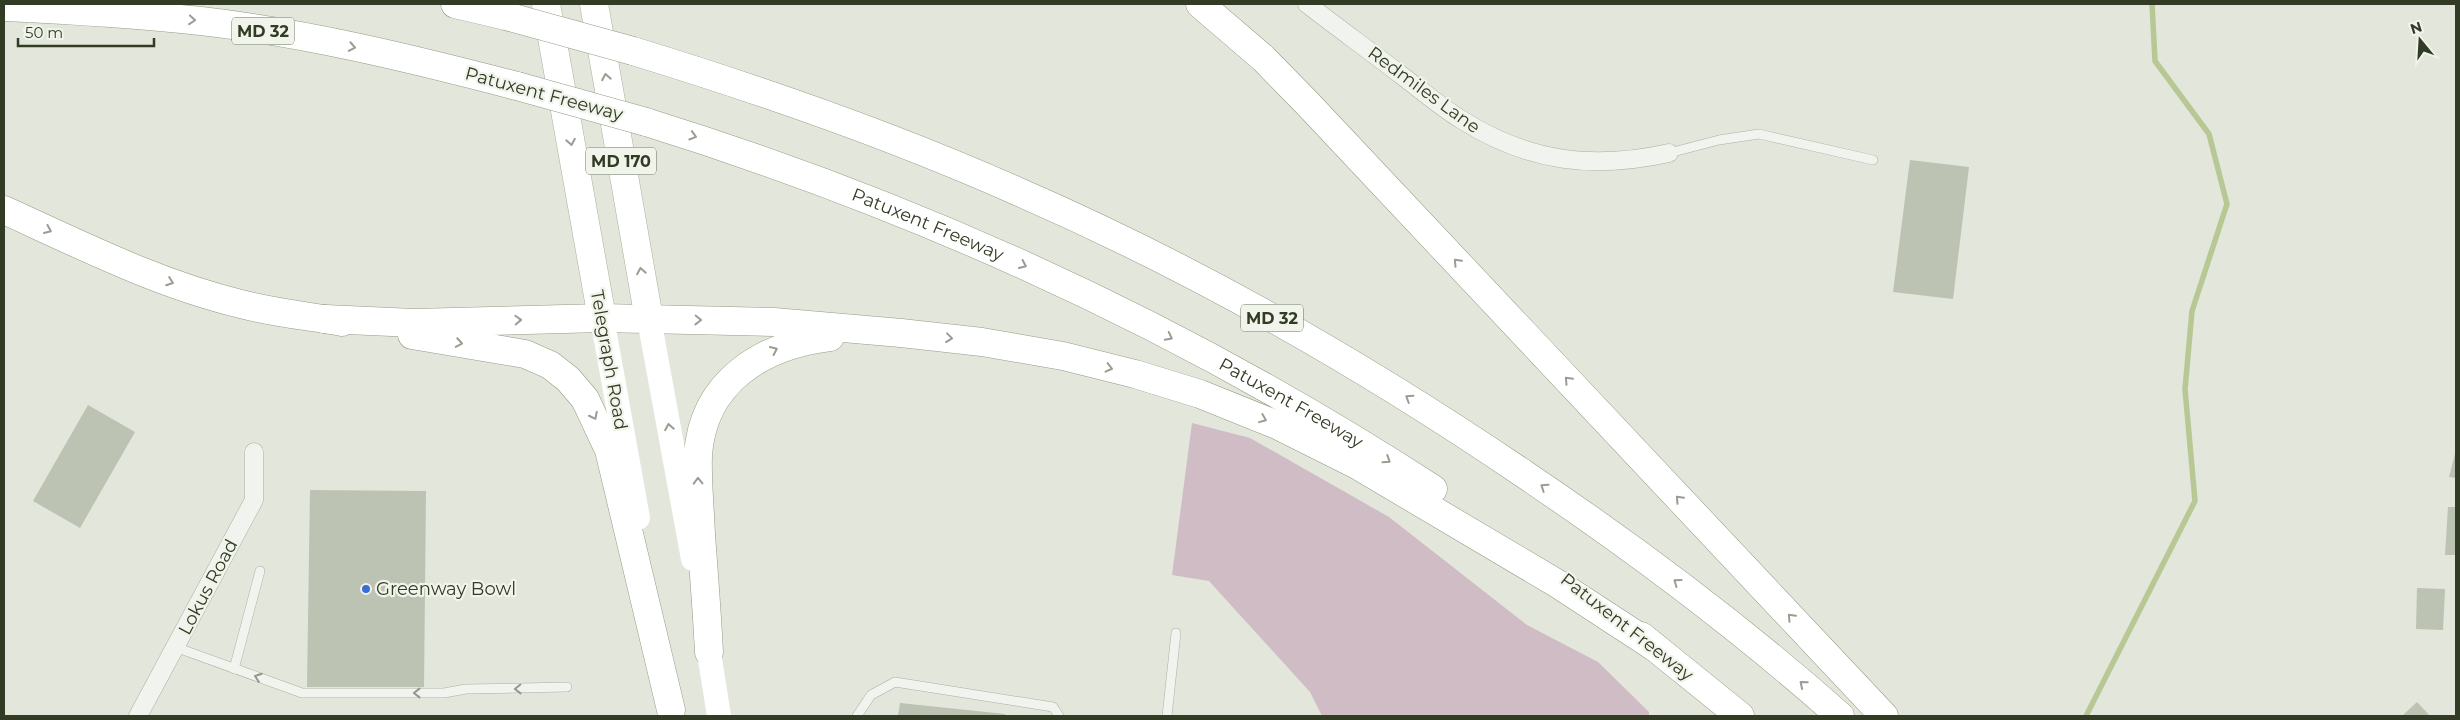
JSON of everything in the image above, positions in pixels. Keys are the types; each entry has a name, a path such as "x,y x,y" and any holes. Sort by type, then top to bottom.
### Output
{"main road":[{"name":"MD 32","path":"455,4 632,51 784,99 911,146 1021,192 1115,236 1255,308 1393,388 1592,519 1694,595 1840,716"},
{"name":"Telegraph Road","path":"546,4 671,713"},
{"name":"MD 170","path":"594,4 719,716"},
{"path":"1200,4 1263,58 1307,103 1884,716"},
{"name":"Patuxent Freeway","path":"4,7 83,10 202,21 399,56 646,122 760,159 907,215 1098,300 1223,364 1368,447 1562,576 1656,648 1740,716"},
{"path":"4,210 135,269 191,290 242,304 525,354 550,364 568,379 585,399 609,450 671,713"},
{"path":"325,319 414,323 602,318 774,322 901,332 982,342 1063,356 1200,394 1277,425 1357,465 1558,584 1656,648"},
{"path":"709,652 698,485 698,454 704,427 718,396 736,375 757,359 778,348 811,339 901,332"}],"street":[{"name":"Redmiles Lane","path":"1307,4 1461,120 1517,149 1544,157 1593,163 1617,163 1669,154"},
{"name":"Lokus Road","path":"138,716 254,500 254,452"}],"lane":[{"path":"1669,154 1719,140 1759,134 1873,160"},
{"path":"234,669 260,571"},
{"path":"1167,716 1176,633"},
{"path":"175,647 302,693 444,693 466,689 567,687"},
{"path":"856,716 871,695 895,682 1053,706 1059,716"}],"shaded area":[{"path":"1192,423 1250,438 1389,517 1527,625 1598,662 1649,712 1649,716 1322,716 1310,692 1209,581 1172,575"}],"building":[{"path":"1910,160 1969,167 1953,299 1893,292"},
{"path":"88,405 135,432 80,528 33,501"},
{"path":"2456,450 2456,478 2449,477"},
{"name":"Greenway Bowl","path":"310,490 426,491 424,687 307,687"},
{"path":"2448,507 2456,507 2456,555 2445,555"},
{"path":"2417,588 2445,589 2443,630 2416,629"},
{"path":"2417,702 2430,716 2402,716"},
{"path":"900,703 1005,714 1005,716 898,716"}],"waterway":[{"path":"2086,716 2195,501 2185,389 2192,311 2227,204 2209,134 2155,61 2152,4"}],"place":[{"name":"Greenway Bowl","path":"366,589"}]}
